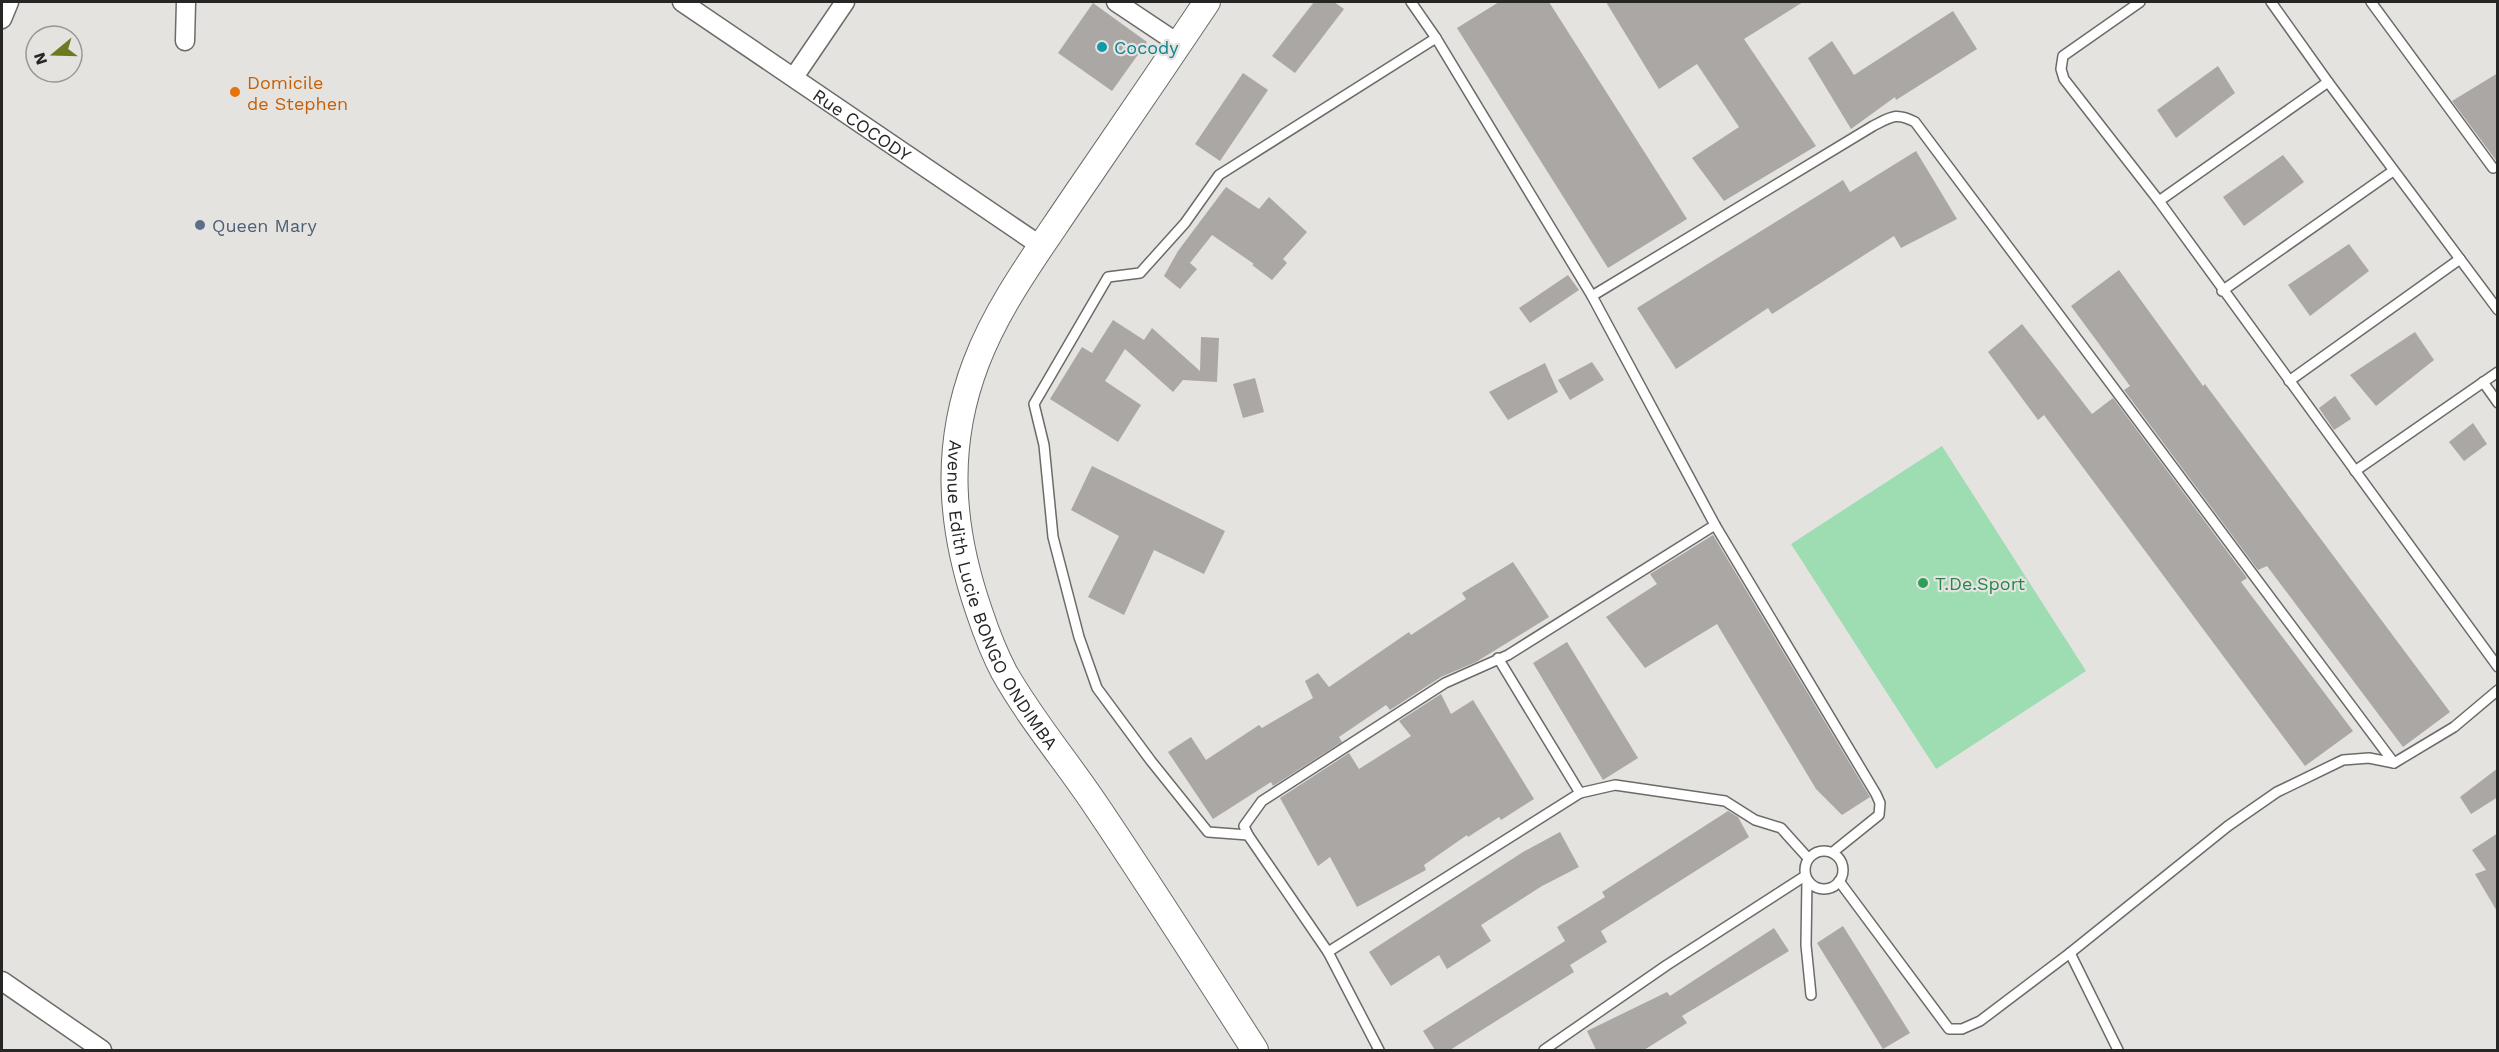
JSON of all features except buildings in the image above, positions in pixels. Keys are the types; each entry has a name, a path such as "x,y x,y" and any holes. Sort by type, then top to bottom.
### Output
{"main road":[{"name":"Avenue Edith Lucie BONGO ONDIMBA","path":"1207,2 1041,246 992,326 976,362 963,401 954,457 955,516 967,575 987,633 1004,672 1096,806 1255,1050"}],"street":[{"path":"2,19 9,2"},
{"path":"185,41 186,2"},
{"name":"Rue COCODY","path":"682,2 1041,246"},
{"path":"794,77 845,2"},
{"path":"1116,2 1179,44"},
{"path":"2,981 102,1050"}],"lane":[{"path":"1411,2 1436,38 1592,296 1715,525 1880,803 1880,815 1833,852"},
{"path":"2140,2 2063,56 2061,69 2064,79 2159,201 2222,291 2498,667"},
{"path":"2271,2 2393,171 2498,310"},
{"path":"2371,2 2493,168"},
{"path":"1248,835 1208,832 1097,688 1079,637 1053,537 1044,445 1034,404 1108,277 1140,273 1185,224 1219,175 1436,38"},
{"path":"2159,201 2328,82"},
{"path":"1592,296 1882,122 1892,117 1903,116 1915,122 2394,763"},
{"path":"2222,291 2393,171"},
{"path":"2289,381 2460,259"},
{"path":"2355,471 2498,372"},
{"path":"2483,382 2498,403"},
{"path":"1379,1050 1328,952 1244,826 1262,801 1445,683 1508,655 1715,525"},
{"path":"1498,658 1580,792"},
{"path":"1839,881 1949,1029 1962,1029 1980,1021 2070,954 2228,826 2277,792 2343,760 2369,758 2394,763 2454,727 2498,690"},
{"path":"1328,952 1580,792 1615,786 1725,801 1755,820 1781,828 1808,858"},
{"path":"1806,878 1811,885 1823,889 1829,888 1839,881 1843,869 1842,862 1833,852 1822,850 1808,858 1805,863 1806,945 1811,995"},
{"path":"1544,1050 1667,965 1806,878"},
{"path":"2070,954 2118,1050"}],"green space":[{"path":"1942,446 2086,671 1936,769 1791,544"}],"place":[{"name":"Cocody","path":"1102,47"},
{"name":"Domicile de Stephen","path":"235,92"},
{"name":"Queen Mary","path":"200,225"},
{"name":"T.De.Sport","path":"1923,583"}]}
